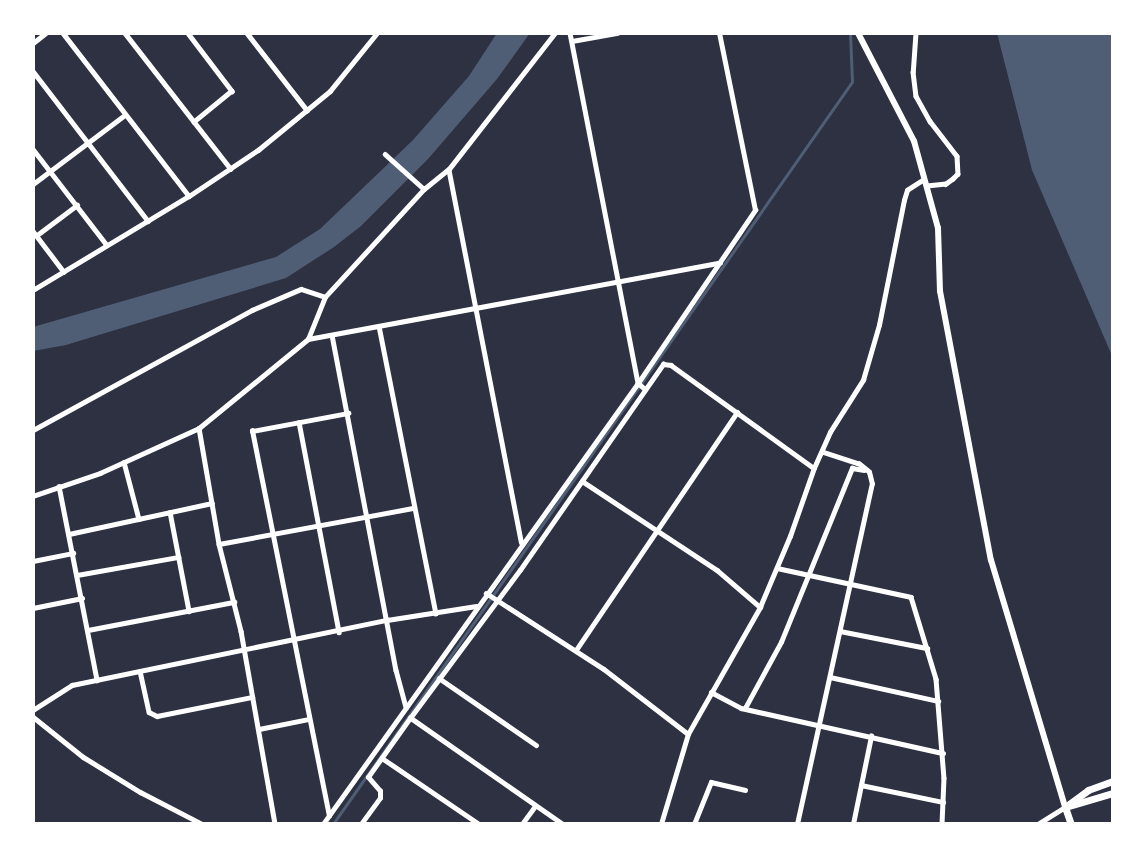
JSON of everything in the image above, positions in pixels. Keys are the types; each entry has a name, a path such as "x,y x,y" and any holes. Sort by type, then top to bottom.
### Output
{"highway":[{"path":"1065,807 1088,790 1113,781"},
{"path":"1065,807 1113,793"},
{"path":"1065,807 1071,824"}],"main road":[{"path":"858,33 914,141 926,182 938,228 940,291 957,394 991,560 1065,807"}],"street":[{"path":"33,43 46,33"},
{"path":"63,33 189,196"},
{"path":"125,33 231,169"},
{"path":"188,33 232,91 194,122"},
{"path":"247,33 307,110"},
{"path":"33,290 231,169 330,91 376,36 370,33"},
{"path":"33,496 124,462 199,428 308,339 325,297 424,189 449,169 555,33"},
{"path":"570,33 638,383 645,389"},
{"path":"572,41 617,33"},
{"path":"323,824 407,709 521,543 638,383 755,210 719,33"},
{"path":"661,824 688,734 760,607 830,432 863,380 873,352 907,190 926,182 946,184 958,174 957,156 930,121 916,96 913,72 916,33"},
{"path":"33,71 148,221"},
{"path":"33,184 125,115"},
{"path":"33,149 107,245"},
{"path":"385,155 424,189"},
{"path":"449,169 521,543"},
{"path":"64,272 35,233 76,205"},
{"path":"308,339 721,263"},
{"path":"33,430 252,310 301,289 325,297"},
{"path":"379,326 436,613"},
{"path":"332,335 387,620 407,709"},
{"path":"360,824 380,798 380,791 368,777 663,364 671,365 814,468"},
{"path":"576,650 737,411"},
{"path":"329,816 252,431 348,413"},
{"path":"299,422 339,632"},
{"path":"199,428 219,544 244,651 275,824"},
{"path":"797,824 872,484 859,464 823,452"},
{"path":"124,462 139,519"},
{"path":"745,708 780,642 852,468 865,470"},
{"path":"582,481 725,576 760,607"},
{"path":"59,486 97,680"},
{"path":"69,534 212,503"},
{"path":"219,544 414,508"},
{"path":"170,512 189,611"},
{"path":"33,561 73,553"},
{"path":"77,575 178,557"},
{"path":"777,568 911,597 928,648 938,701 943,752 942,824"},
{"path":"486,593 576,650 688,734"},
{"path":"33,608 82,598"},
{"path":"88,630 234,602"},
{"path":"33,710 62,689 97,680 387,620 477,606"},
{"path":"840,631 928,648"},
{"path":"140,671 149,712 158,716 252,697"},
{"path":"830,677 938,701"},
{"path":"439,678 536,745"},
{"path":"711,692 745,708 943,752"},
{"path":"33,717 83,757 140,792 202,824"},
{"path":"410,718 562,824"},
{"path":"259,729 309,719"},
{"path":"853,824 871,736"},
{"path":"382,758 479,824"},
{"path":"694,824 711,782 745,790"},
{"path":"861,785 943,802"},
{"path":"522,824 535,806"},
{"path":"1038,824 1065,807"}],"water":[{"path":"497,33 530,33 497,79 428,159 361,226 334,247 286,278 66,345 33,351 33,327 276,257 320,229 413,140 469,76"},
{"path":"997,33 1113,33 1113,358 1032,170"}],"waterway":[{"path":"333,824 852,82 850,33"}]}
